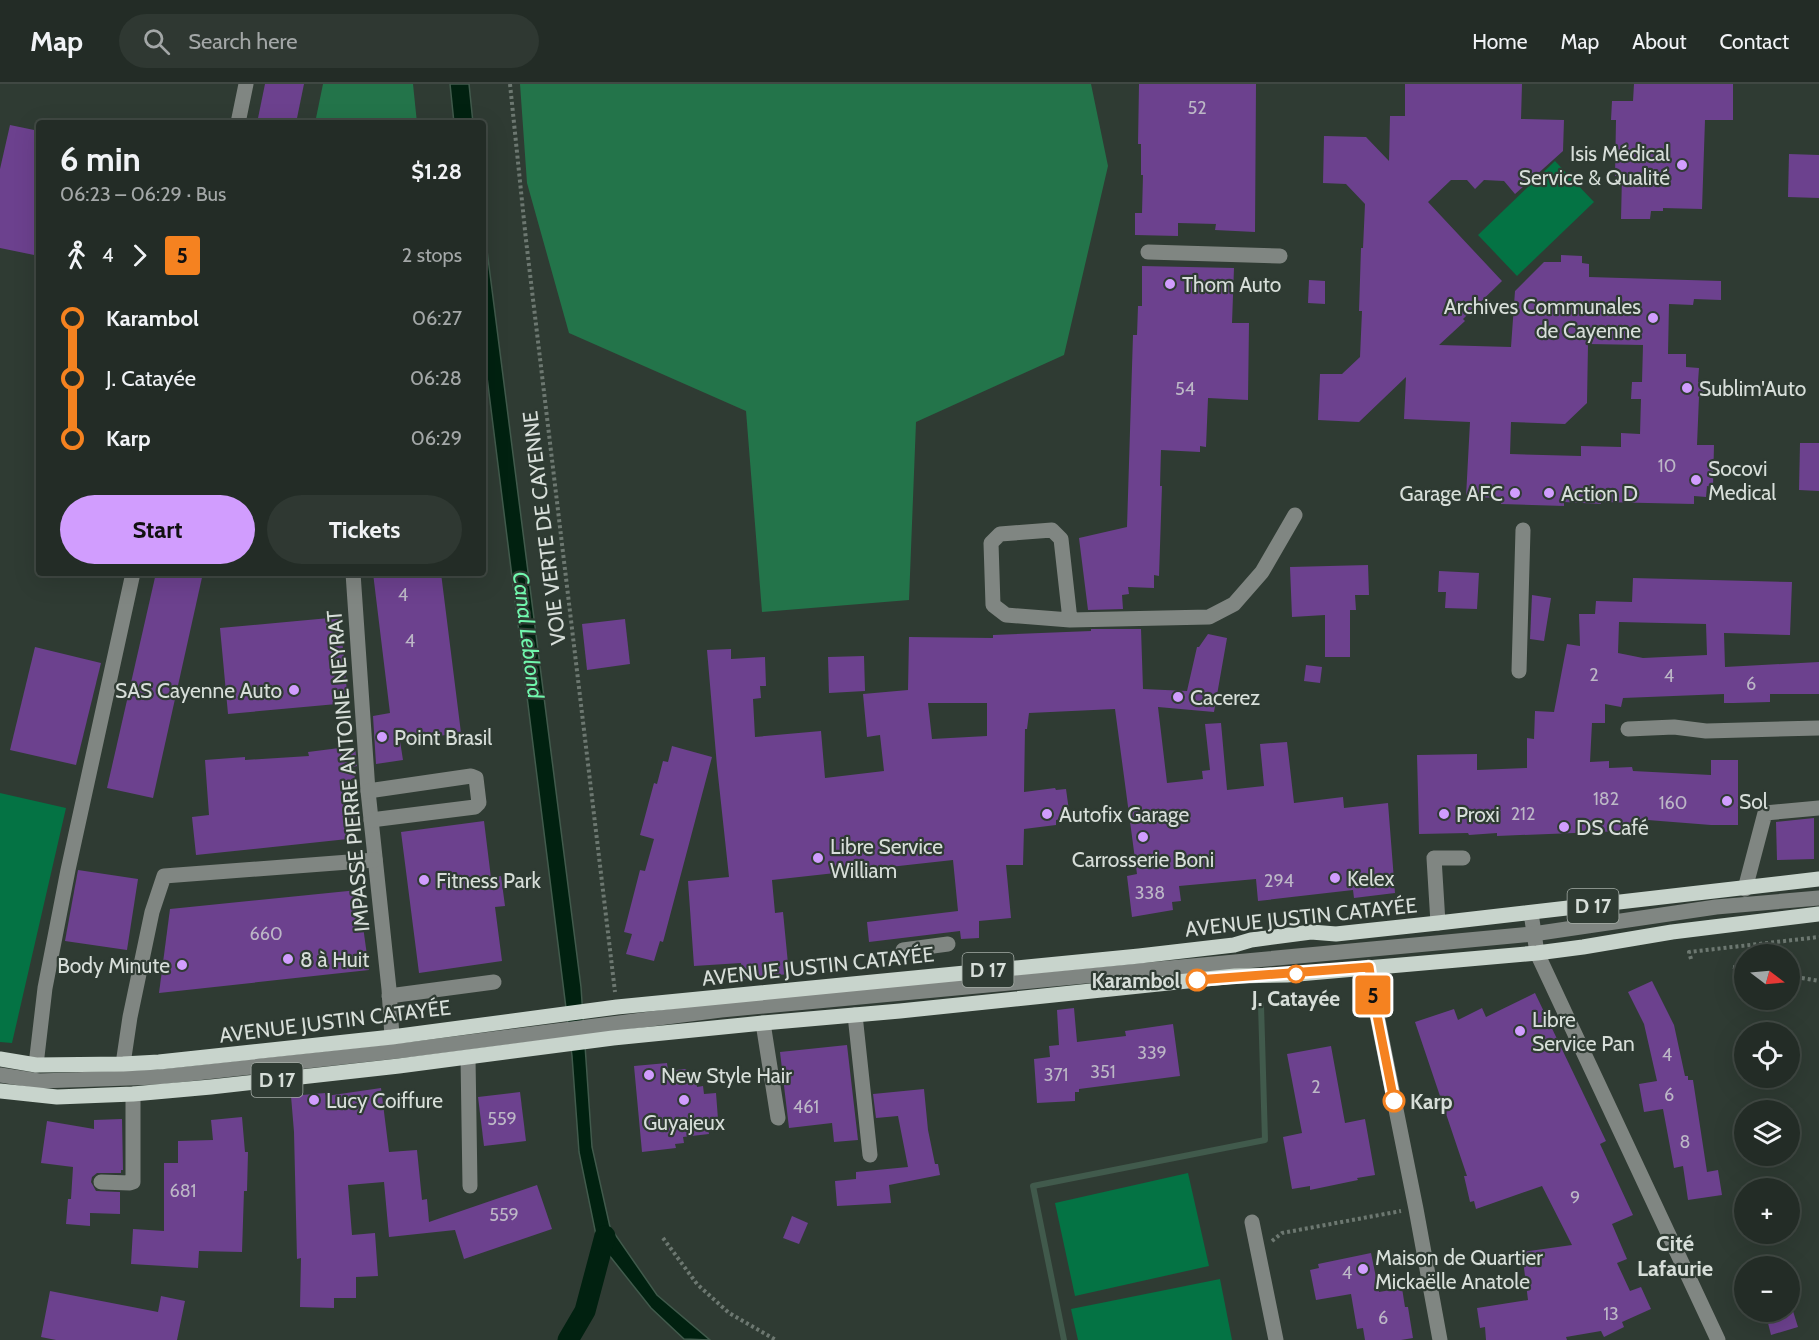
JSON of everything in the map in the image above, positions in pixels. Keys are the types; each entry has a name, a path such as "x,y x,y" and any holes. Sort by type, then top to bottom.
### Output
{"main road":[{"name":"AVENUE JUSTIN CATAYÉE","path":"0,1059 36,1065 123,1065 392,1037 610,1008 1139,956 1234,945 1251,940 1311,932 1336,934 1819,879"},
{"name":"D 17","path":"0,1091 57,1097 133,1094 468,1057 551,1038 612,1031 763,1023 1235,976 1287,975 1537,953 1671,932 1819,914"}],"street":[{"path":"239,120 246,84"},
{"path":"1148,252 1280,256"},
{"path":"1070,620 1061,539 1052,530 1000,534 991,543 993,605 1006,615 1070,620 1209,617 1234,604 1262,572 1295,515"},
{"path":"1519,671 1523,530"},
{"path":"36,1065 45,988 68,870 132,576"},
{"name":"IMPASSE PIERRE ANTOINE NEYRAT","path":"353,576 370,820 392,1037"},
{"path":"1628,729 1674,727 1706,731 1819,728"},
{"path":"368,791 471,776 476,778 478,803 475,807 370,820"},
{"path":"1744,889 1765,813 1819,808"},
{"path":"1438,923 1434,858 1463,858"},
{"path":"123,1065 130,1017 152,912 164,876 375,860"},
{"path":"612,1031 721,1010 1533,934 1716,907 1819,898"},
{"path":"1532,913 1537,953 1718,1340"},
{"path":"903,950 948,944"},
{"path":"1369,967 1440,1340"},
{"path":"389,996 494,982"},
{"path":"855,1015 870,1155"},
{"path":"763,1023 778,1118"},
{"path":"0,1075 39,1081 159,1077 415,1049 551,1038"},
{"path":"468,1057 470,1186"},
{"path":"101,1182 132,1182 133,1094"},
{"path":"1252,1222 1276,1340"}],"path":[{"name":"VOIE VERTE DE CAYENNE","path":"510,84 527,252 615,990"},
{"path":"1690,959 1689,952 1819,937"},
{"path":"1800,978 1819,981"},
{"path":"1259,1252 1282,1233 1416,1209"},
{"path":"663,1238 697,1284 729,1313 776,1340"}],"green space":[{"path":"323,84 413,84 417,120 316,120"},
{"path":"520,84 1091,84 1108,166 1064,355 916,422 909,600 762,612 746,411 569,333 527,183"},
{"path":"1555,161 1594,202 1517,276 1478,235"},
{"path":"0,793 66,808 12,1043 0,1042"},
{"path":"1188,1173 1209,1266 1075,1296 1055,1203"},
{"path":"1220,1279 1232,1340 1078,1340 1071,1309"}],"water":[{"path":"450,84 469,84 473,120 454,120"},
{"name":"Canal Leblond","path":"486,243 581,987 592,1147 610,1227 657,1295 710,1340 684,1339 651,1308 597,1240 579,1152 572,1056 486,369"}],"building":[{"path":"265,84 304,84 297,120 258,120"},
{"path":"1139,84 1256,84 1255,232 1215,230 1216,224 1178,223 1178,236 1135,235 1135,213 1142,213 1143,175 1141,175 1141,144 1138,144"},
{"path":"1405,84 1522,84 1521,119 1564,120 1563,151 1515,194 1504,181 1484,180 1475,189 1467,180 1451,180 1428,202 1502,281 1439,345 1511,347 1515,291 1544,262 1561,262 1561,255 1582,256 1582,263 1589,264 1589,277 1721,281 1721,300 1694,299 1693,305 1669,304 1668,354 1686,354 1686,367 1699,368 1698,382 1705,382 1704,398 1699,397 1697,445 1714,445 1713,487 1707,486 1706,497 1694,496 1694,504 1564,502 1564,506 1501,504 1502,498 1466,497 1470,422 1404,419 1406,377 1359,422 1318,420 1320,374 1342,374 1360,357 1361,248 1363,248 1365,204 1346,184 1323,183 1324,136 1366,137 1389,161 1390,116 1405,116","holes":["1588,344 1643,345 1642,382 1632,382 1631,399 1641,399 1640,434 1621,433 1621,447 1581,446 1581,456 1510,454 1511,422 1565,424 1587,403"]},
{"path":"1634,84 1733,84 1733,120 1705,120 1702,209 1663,208 1663,211 1651,211 1650,219 1621,219 1622,176 1615,176 1616,120 1611,120 1612,101 1633,101"},
{"path":"10,125 36,130 36,255 0,248 0,169"},
{"path":"1789,154 1819,155 1819,198 1788,197"},
{"path":"1142,266 1234,268 1232,323 1249,323 1248,400 1208,398 1206,447 1200,446 1200,452 1161,450 1159,576 1154,575 1154,588 1128,587 1129,594 1122,595 1123,609 1088,610 1079,538 1127,527 1133,335 1137,335 1138,306 1142,306"},
{"path":"1309,280 1325,281 1325,304 1308,303"},
{"path":"1800,443 1819,443 1819,491 1799,490"},
{"path":"1368,565 1369,595 1355,595 1356,610 1350,610 1350,657 1325,657 1325,615 1292,617 1290,567"},
{"path":"1439,571 1479,573 1477,609 1445,608 1446,592 1438,592"},
{"path":"155,576 202,576 153,798 107,788"},
{"path":"373,576 441,576 461,733 400,741 403,760 376,764 373,716 390,713"},
{"path":"1633,578 1792,582 1790,635 1724,633 1725,667 1819,662 1819,694 1770,694 1770,702 1734,703 1724,703 1724,694 1623,698 1621,707 1605,704 1605,723 1592,723 1590,762 1609,761 1609,768 1632,767 1633,771 1711,775 1711,760 1738,760 1738,825 1635,819 1635,827 1624,828 1624,831 1497,836 1497,833 1419,834 1417,755 1477,754 1477,770 1527,768 1527,738 1534,739 1535,711 1554,712 1567,644 1580,646 1579,614 1595,614 1596,601 1632,602","holes":["1619,622 1706,624 1707,655 1643,658 1618,653"]},
{"path":"1532,595 1551,598 1544,641 1530,639"},
{"path":"340,617 348,703 228,714 220,628"},
{"path":"625,619 630,664 587,670 582,624"},
{"path":"1091,629 1141,629 1143,689 1187,691 1197,647 1208,634 1227,638 1214,712 1158,707 1167,783 1203,779 1202,771 1210,770 1205,724 1221,723 1227,790 1264,786 1260,744 1287,742 1294,803 1343,797 1344,808 1388,803 1395,893 1354,898 1353,890 1258,901 1256,879 1179,886 1181,901 1172,902 1173,910 1132,917 1127,876 1137,874 1115,709 1029,713 1027,729 1025,729 1024,792 1066,789 1070,818 1056,820 1056,825 1024,829 1023,865 1006,865 1011,918 979,921 979,938 961,939 960,931 869,942 867,922 958,911 953,860 772,880 775,913 783,912 789,974 742,979 741,963 694,966 688,881 729,877 707,650 731,649 731,659 765,657 766,686 760,686 761,698 753,699 755,737 821,731 825,778 884,771 880,735 867,737 863,694 908,690 909,637 993,638 993,635 1091,631","holes":["928,703 987,703 987,736 932,739"]},
{"path":"35,647 101,663 76,765 10,750"},
{"path":"864,656 865,691 829,693 828,657"},
{"path":"1306,665 1322,667 1320,683 1304,681"},
{"path":"355,746 357,766 353,767 355,778 351,779 357,838 196,855 192,817 209,815 205,760 309,756 308,752"},
{"path":"672,746 712,757 663,942 660,941 654,961 626,954 632,934 624,932 640,870 645,871 654,839 640,835 654,783 657,784 663,761 668,762"},
{"name":"Sol","path":"1814,818 1814,859 1777,860 1776,822"},
{"path":"484,821 491,878 501,876 505,906 495,907 502,961 419,973 401,832"},
{"path":"78,870 138,879 127,950 65,941"},
{"path":"358,890 369,970 159,993 170,909"},
{"path":"1652,981 1674,1025 1685,1076 1688,1076 1688,1080 1693,1080 1707,1172 1718,1170 1722,1195 1688,1200 1683,1166 1674,1168 1663,1109 1644,1112 1639,1084 1657,1081 1644,1024 1628,992"},
{"path":"1535,993 1606,1141 1600,1144 1633,1215 1612,1224 1627,1259 1617,1263 1630,1291 1641,1287 1651,1309 1622,1322 1624,1327 1604,1337 1601,1331 1566,1337 1567,1340 1486,1340 1485,1327 1480,1328 1477,1308 1528,1300 1522,1252 1572,1245 1542,1186 1476,1209 1474,1201 1470,1202 1464,1176 1467,1176 1415,1022 1454,1009 1458,1020 1482,1008 1486,1017"},
{"path":"1074,1008 1077,1042 1126,1036 1125,1031 1173,1024 1180,1076 1079,1089 1079,1092 1075,1092 1075,1101 1037,1103 1034,1059 1050,1057 1049,1046 1059,1045 1057,1010"},
{"path":"847,1045 858,1140 834,1142 832,1123 789,1128 780,1052"},
{"path":"1331,1046 1345,1123 1365,1119 1375,1175 1310,1190 1310,1186 1292,1189 1283,1137 1302,1133 1287,1054"},
{"path":"667,1063 668,1071 685,1069 695,1075 697,1087 703,1086 704,1094 716,1093 718,1119 707,1120 709,1134 683,1137 684,1143 675,1144 676,1148 642,1152 634,1066"},
{"path":"381,1088 389,1152 417,1150 422,1200 427,1199 429,1222 537,1185 552,1229 464,1259 455,1230 389,1237 384,1182 348,1185 352,1235 375,1233 378,1276 356,1277 356,1298 334,1298 334,1308 300,1307 301,1258 297,1259 291,1096 325,1093 326,1096"},
{"path":"924,1089 928,1130 935,1164 938,1164 940,1175 889,1185 891,1203 837,1206 835,1181 856,1179 856,1172 908,1167 898,1116 876,1118 873,1094"},
{"path":"520,1092 526,1141 484,1146 478,1097"},
{"path":"242,1117 245,1152 248,1152 242,1252 199,1251 198,1268 131,1264 133,1229 164,1231 164,1163 178,1163 178,1141 213,1140 211,1120"},
{"path":"122,1119 123,1170 121,1173 97,1173 92,1177 91,1182 96,1191 120,1192 120,1214 90,1213 90,1226 66,1224 68,1199 71,1199 73,1167 41,1163 47,1121 94,1129 94,1120"},
{"path":"792,1216 808,1223 799,1244 783,1238"},
{"path":"1371,1253 1379,1292 1402,1288 1413,1338 1365,1340 1363,1328 1357,1329 1351,1294 1316,1300 1310,1270 1319,1268 1318,1264"},
{"path":"50,1291 158,1312 161,1296 185,1301 177,1340 56,1340 41,1337"},
{"path":"1768,1322 1796,1322 1798,1327 1771,1335"}],"waterway":[{"path":"1064,1340 1033,1186 1265,1140 1261,1005"},
{"path":"568,1340 585,1311 605,1236"}],"bus line":[{"name":"5","path":"1197,980 1369,967 1394,1101"}],"place":[{"name":"Isis Médical Service & Qualité","path":"1682,165"},
{"name":"Thom Auto","path":"1170,284"},
{"name":"Archives Communales de Cayenne","path":"1653,318"},
{"name":"Sublim'Auto","path":"1687,388"},
{"name":"Socovi Medical","path":"1696,480"},
{"name":"Garage AFC","path":"1515,493"},
{"name":"Action D","path":"1549,493"},
{"name":"SAS Cayenne Auto","path":"294,690"},
{"name":"Cacerez","path":"1178,697"},
{"name":"Point Brasil","path":"382,737"},
{"name":"Sol","path":"1727,801"},
{"name":"Autofix Garage","path":"1047,814"},
{"name":"Proxi","path":"1444,814"},
{"name":"DS Café","path":"1564,827"},
{"name":"Carrosserie Boni","path":"1143,837"},
{"name":"Libre Service William","path":"818,858"},
{"name":"Kelex","path":"1335,878"},
{"name":"Fitness Park","path":"424,880"},
{"name":"8 à Huit","path":"288,959"},
{"name":"Body Minute","path":"182,965"},
{"name":"J. Catayée","path":"1296,974"},
{"name":"Karambol","path":"1197,980"},
{"name":"Libre Service Pan","path":"1520,1031"},
{"name":"New Style Hair","path":"649,1075"},
{"name":"Lucy Coiffure","path":"314,1100"},
{"name":"Guyajeux","path":"684,1100"},
{"name":"Karp","path":"1394,1101"},
{"name":"Maison de Quartier Mickaëlle Anatole","path":"1363,1269"}],"district":[{"name":"Cité Lafaurie","path":"1675,1256"}]}
